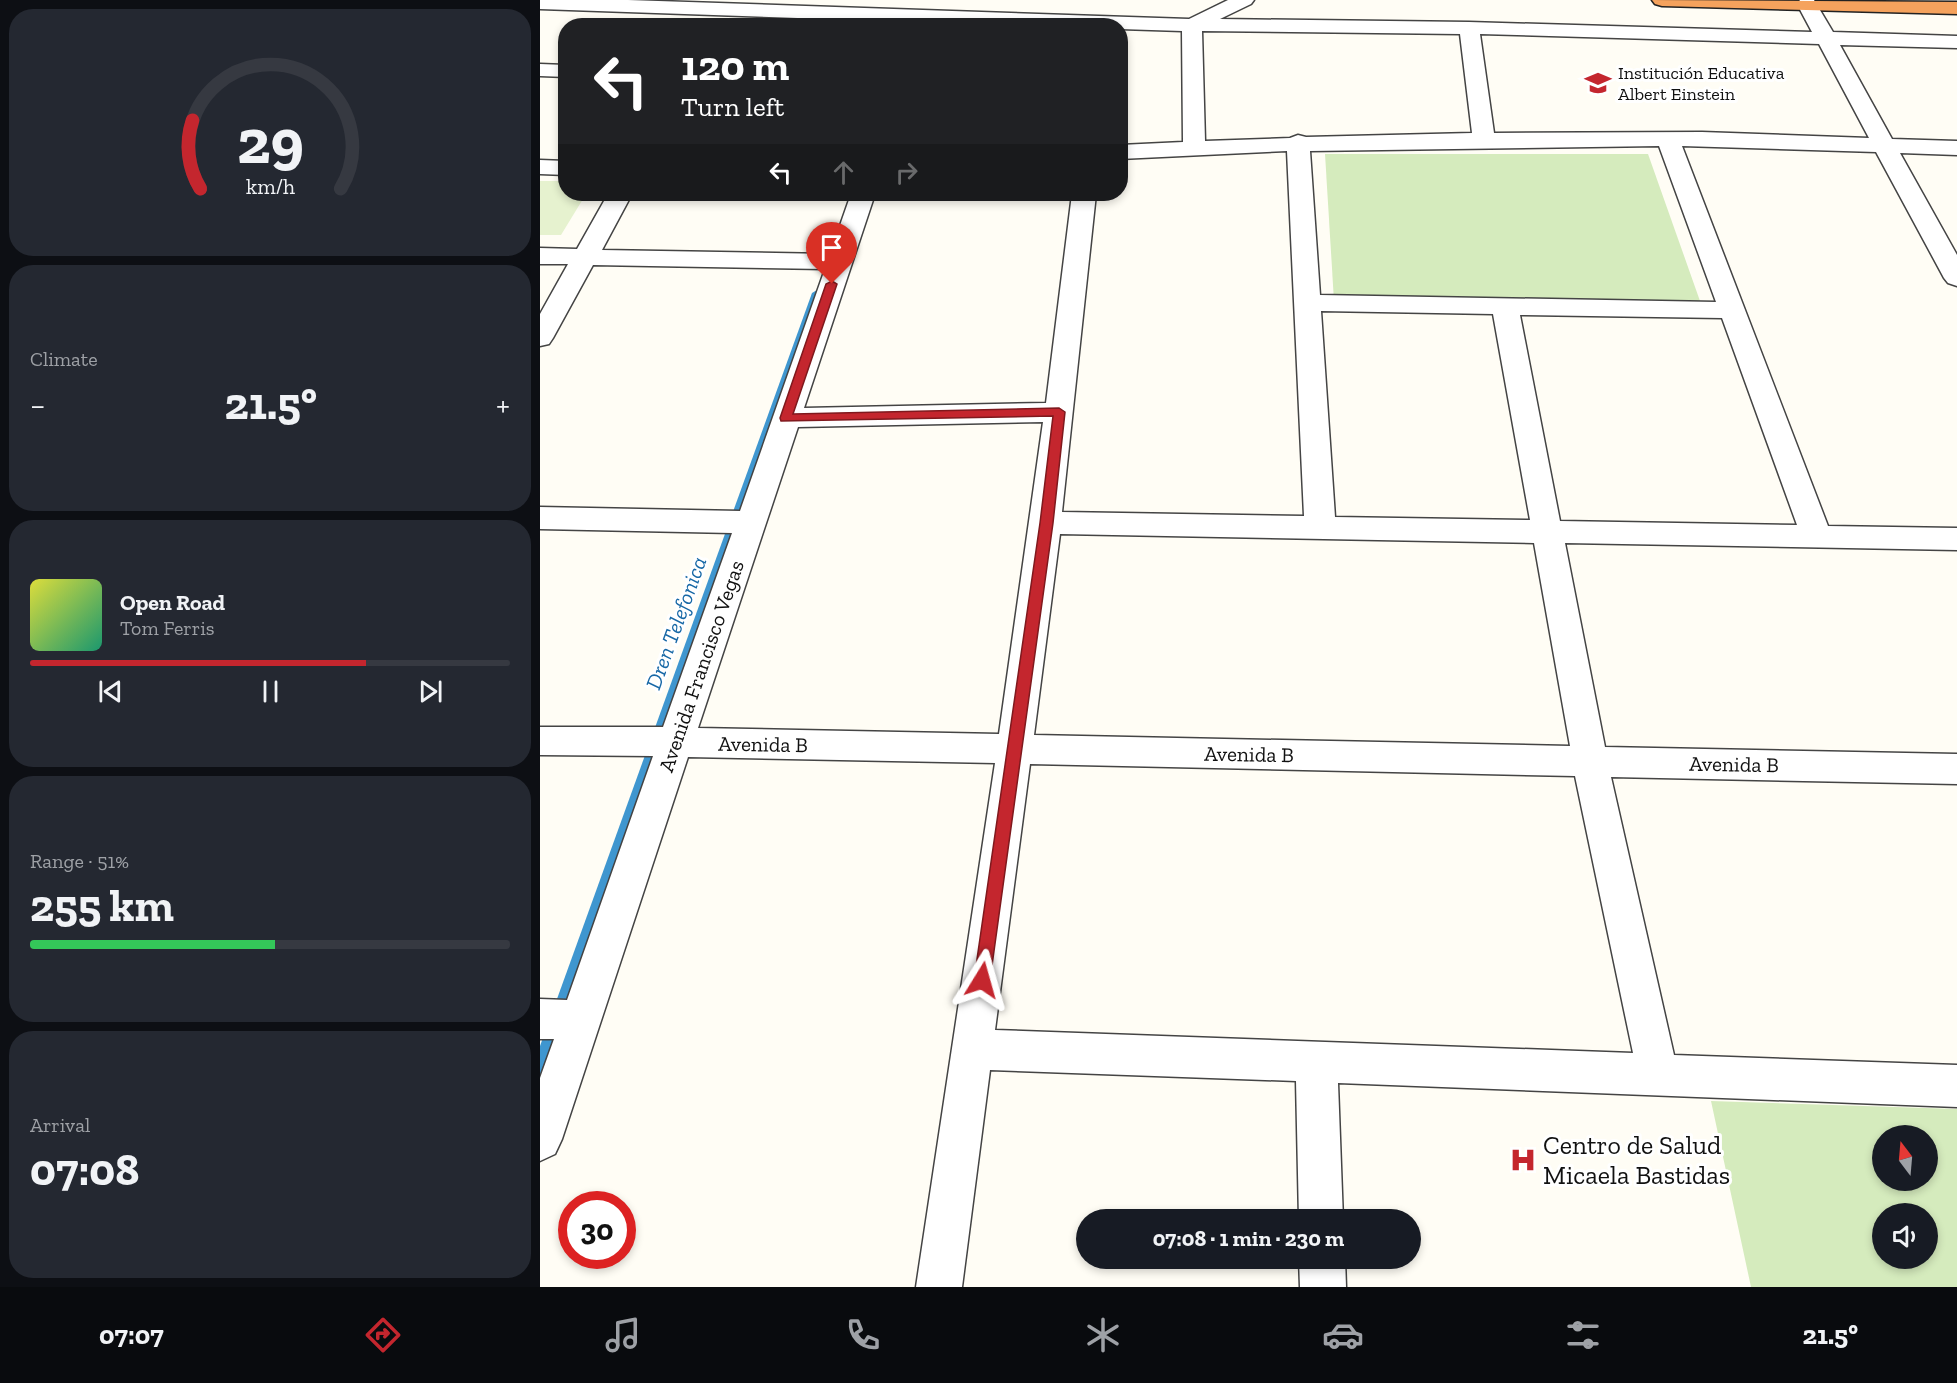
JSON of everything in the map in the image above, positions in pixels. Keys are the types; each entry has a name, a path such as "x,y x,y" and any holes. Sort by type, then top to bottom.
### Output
{"highway":[{"path":"1662,0 1957,8"}],"street":[{"path":"990,0 1032,18"},
{"path":"1192,25 1244,0"},
{"path":"540,3 861,18"},
{"path":"1807,4 1957,278"},
{"path":"1128,23 1469,28 1957,42"},
{"path":"1192,25 1194,148"},
{"path":"1469,28 1484,140"},
{"path":"540,70 558,71"},
{"path":"1128,152 1298,142 1668,139 1957,148"},
{"path":"1668,139 1817,537"},
{"path":"1298,142 1320,528"},
{"path":"540,168 558,168"},
{"path":"540,338 616,201"},
{"name":"Avenida Francisco Vegas","path":"540,1139 861,201"},
{"path":"939,1287 1046,523 1083,201"},
{"path":"540,256 839,262"},
{"path":"1307,303 1732,310"},
{"path":"1505,306 1590,761 1658,1075"},
{"path":"785,418 1059,412"},
{"path":"540,518 750,522"},
{"path":"1046,523 1957,539"},
{"name":"Avenida B","path":"540,741 1957,769"},
{"path":"540,1019 582,1020"},
{"path":"973,1049 1957,1086"},
{"path":"1316,1062 1321,1209"},
{"path":"1322,1269 1323,1287"}],"green space":[{"path":"1325,154 1648,154 1700,301 1334,301"},
{"path":"540,181 558,181 558,201 582,201 561,235 540,235"},
{"path":"1711,1101 1957,1109 1957,1287 1751,1287"}],"waterway":[{"name":"Dren Telefonica","path":"540,1067 817,293"}],"place":[{"name":"Institución Educativa Albert Einstein","path":"1598,83"},
{"name":"Centro de Salud Micaela Bastidas","path":"1523,1160"}],"route":[{"path":"832,284 785,418 1059,412 1046,523 982,980"}]}
